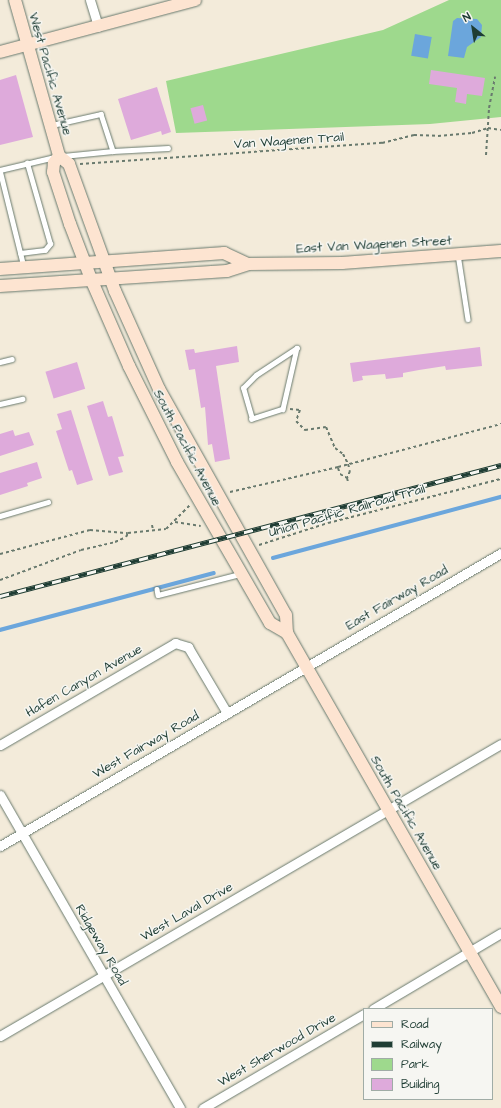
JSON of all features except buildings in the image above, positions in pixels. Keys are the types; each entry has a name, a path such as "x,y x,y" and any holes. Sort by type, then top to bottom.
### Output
{"street":[{"name":"West Pacific Avenue","path":"15,0 59,156 69,164 93,261"},
{"path":"90,0 98,27"},
{"path":"0,52 195,0"},
{"name":"West Pacific Avenue","path":"59,156 54,163 53,172 93,261"},
{"name":"East Van Wagenen Street","path":"0,286 227,270 248,264 342,263 501,251"},
{"name":"East Van Wagenen Street","path":"0,269 93,261 224,253 248,264"},
{"name":"South Pacific Avenue","path":"93,261 144,398 199,500 270,623 287,634"},
{"name":"South Pacific Avenue","path":"93,261 100,278 175,420 286,615 287,634 501,1007"},
{"name":"East Fairway Road","path":"306,667 501,553"},
{"name":"Hafen Canyon Avenue","path":"0,745 171,645 182,643 192,651 227,713"},
{"name":"West Fairway Road","path":"0,846 306,667"},
{"name":"West Laval Drive","path":"0,1036 501,744"},
{"name":"Ridgeway Road","path":"0,795 180,1108"},
{"path":"375,1008 501,933"},
{"name":"West Sherwood Drive","path":"203,1108 363,1015"}],"lane":[{"path":"50,126 101,114 113,152"},
{"path":"24,267 0,170 59,156 168,148"},
{"path":"20,253 45,250 50,244 27,163"},
{"path":"458,254 468,319"},
{"path":"297,348 292,371 283,409 252,419 243,388 256,375 297,348"},
{"path":"0,362 12,359"},
{"path":"0,404 22,399"},
{"path":"0,516 48,502"},
{"path":"157,589 158,595 242,573"}],"path":[{"path":"486,155 495,76"},
{"name":"Van Wagenen Trail","path":"77,164 382,143 414,135 438,136 472,133 488,128 501,130"},
{"path":"283,409 300,410 296,421 305,430 326,427 335,448 343,454 348,464 350,471 347,478 348,482"},
{"path":"230,499 226,493 338,467 501,424"},
{"path":"338,467 340,474 347,478"},
{"name":"Union Pacific Railroad Trail","path":"254,541 257,546 328,523 501,479"},
{"path":"0,554 90,530 128,533 170,528 186,508 199,500"},
{"path":"175,522 204,527"},
{"path":"152,526 153,530"},
{"path":"0,580 81,550 115,542 126,537 128,533"}],"green space":[{"path":"449,0 501,0 501,117 430,124 176,133 166,81 383,30"}],"water":[{"path":"457,18 477,19 482,25 481,37 467,47 464,58 448,56 453,21"},
{"path":"415,34 432,37 428,59 411,56"}],"waterway":[{"path":"273,558 501,497"},
{"path":"0,630 214,573"}],"railway":[{"path":"0,596 501,465"}]}
